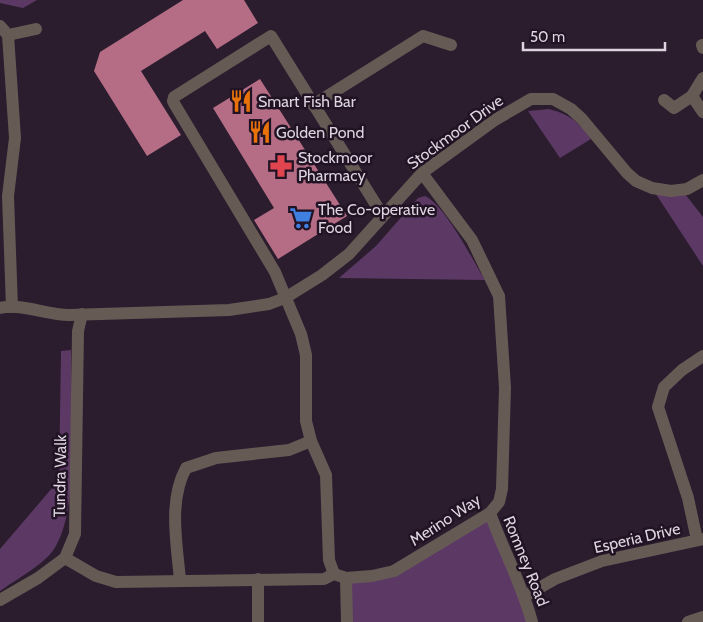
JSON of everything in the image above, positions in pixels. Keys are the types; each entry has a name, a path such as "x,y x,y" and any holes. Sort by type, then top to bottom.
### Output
{"street":[{"path":"6,308 12,267 8,211 9,175 15,138 4,30 36,29"},
{"path":"347,622 340,576 329,560 326,475 311,440 306,422 306,355 298,325 275,272 173,101 177,94 271,36 383,216"},
{"path":"313,105 423,36 451,45"},
{"path":"664,100 674,108 692,96 703,78"},
{"path":"692,96 703,112"},
{"name":"Stockmoor Drive","path":"6,308 54,315 229,310 269,304 285,298 322,275 349,254 422,173 495,120 531,99 545,98 562,103 582,119 627,173 636,181 652,188 671,191 687,189 703,180"},
{"name":"Merino Way","path":"65,558 96,576 116,582 324,579 340,576 372,576 394,571 490,513 499,502 502,489 505,388 500,296 472,240 422,173"},
{"name":"Tundra Walk","path":"65,558 75,534 78,331 82,314"},
{"path":"700,539 658,406 664,387 682,370 703,356"},
{"path":"180,580 176,508 180,480 186,468 216,458 288,450 311,440"},
{"name":"Romney Road","path":"490,513 500,542 525,596 532,622"},
{"name":"Esperia Drive","path":"525,596 556,579 602,560 700,539"},
{"path":"0,600 38,578 65,558"},
{"path":"258,579 258,622"},
{"path":"688,622 703,617"}],"shaded area":[{"path":"0,0 37,0 23,8 0,3"},
{"path":"549,109 573,120 591,139 560,158 528,111"},
{"path":"652,188 682,190 703,217 703,266"},
{"path":"425,196 433,201 449,221 485,280 339,278 376,246 418,198"},
{"path":"71,350 73,453 68,508 62,531 50,555 29,572 0,591 0,549 59,480 61,351"},
{"path":"490,513 532,622 347,622 346,578 372,576"}],"building":[{"path":"183,0 244,0 258,23 217,49 205,31 141,71 181,135 147,156 94,71 100,52"},
{"path":"260,79 347,216 278,259 254,220 274,208 213,108"}],"place":[{"name":"Smart Fish Bar","path":"241,101"},
{"name":"Golden Pond","path":"260,132"},
{"name":"Stockmoor Pharmacy","path":"281,166"},
{"name":"The Co-operative Food","path":"301,218"}]}
